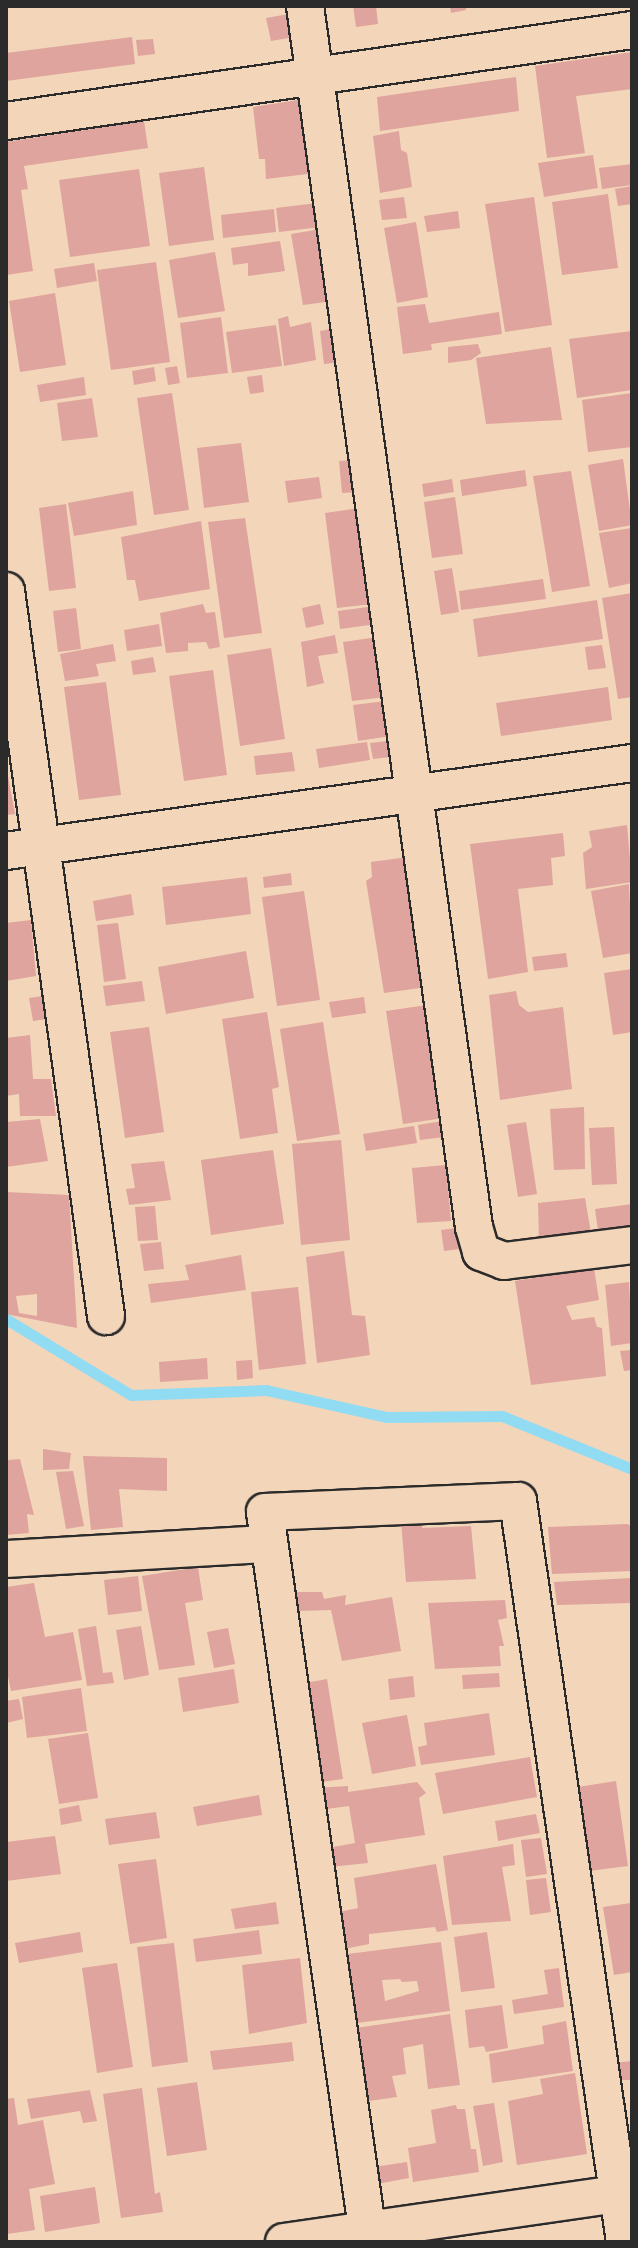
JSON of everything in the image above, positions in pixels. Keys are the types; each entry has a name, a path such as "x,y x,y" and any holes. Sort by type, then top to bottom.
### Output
{"street":[{"path":"305,6 413,793 481,1252 504,1261 632,1245"},
{"path":"6,121 632,30"},
{"path":"6,591 106,1316"},
{"path":"6,851 632,763"},
{"path":"368,2236 265,1512 518,1501 625,2242"},
{"path":"6,1559 269,1544"},
{"path":"284,2242 368,2236 618,2194"}],"building":[{"path":"353,6 376,6 378,24 356,27"},
{"path":"450,6 466,6 466,10 451,13"},
{"path":"289,14 294,37 271,41 266,18"},
{"path":"132,37 135,64 6,81 6,53"},
{"path":"153,39 155,54 138,56 136,40"},
{"path":"632,52 632,89 576,96 585,153 547,158 535,66"},
{"path":"516,77 519,111 380,131 377,97"},
{"path":"305,99 316,173 266,179 265,159 259,159 253,107"},
{"path":"144,121 148,148 24,166 28,189 21,190 33,271 6,275 6,142"},
{"path":"399,131 401,150 407,153 412,187 380,193 373,136"},
{"path":"593,155 598,188 544,197 538,163"},
{"path":"632,164 632,185 602,189 599,168"},
{"path":"204,167 214,240 169,246 159,173"},
{"path":"139,169 150,246 70,257 59,180"},
{"path":"632,186 632,204 618,206 615,189"},
{"path":"608,194 618,268 562,275 552,202"},
{"path":"404,197 407,218 382,220 379,200"},
{"path":"534,197 552,325 505,332 485,204"},
{"path":"317,203 320,227 279,232 276,208"},
{"path":"274,209 276,232 223,238 221,215"},
{"path":"458,211 460,228 427,232 424,216"},
{"path":"416,222 428,297 397,303 384,228"},
{"path":"321,229 333,301 303,305 291,234"},
{"path":"280,241 285,271 248,276 248,263 233,265 231,248"},
{"path":"215,252 225,311 178,318 169,260"},
{"path":"156,262 170,362 111,370 97,270"},
{"path":"94,263 97,281 57,288 54,269"},
{"path":"55,293 66,365 20,372 9,301"},
{"path":"425,304 429,323 499,312 502,334 431,344 432,350 403,354 397,307"},
{"path":"288,316 290,327 311,322 316,360 284,366 278,319"},
{"path":"221,317 228,373 187,378 180,323"},
{"path":"276,325 282,366 232,373 226,332"},
{"path":"337,328 341,362 324,364 320,331"},
{"path":"632,331 632,390 577,398 569,339"},
{"path":"478,344 481,353 471,360 448,363 448,347"},
{"path":"551,347 562,420 486,424 476,358"},
{"path":"177,366 180,383 168,385 165,368"},
{"path":"154,367 156,381 134,385 132,371"},
{"path":"262,375 264,392 250,394 247,377"},
{"path":"84,377 86,395 40,402 37,385"},
{"path":"172,393 189,510 154,515 137,398"},
{"path":"632,393 632,447 588,452 582,400"},
{"path":"92,398 98,437 62,441 57,403"},
{"path":"241,443 249,502 204,508 197,448"},
{"path":"623,459 632,525 599,531 588,465"},
{"path":"356,460 358,492 342,493 339,461"},
{"path":"525,470 527,486 462,496 460,480"},
{"path":"571,471 590,586 552,592 533,476"},
{"path":"319,477 322,498 288,503 285,481"},
{"path":"452,479 454,492 424,497 422,484"},
{"path":"133,491 137,525 74,536 68,503"},
{"path":"455,497 463,554 432,558 424,502"},
{"path":"66,504 76,588 49,591 39,508"},
{"path":"360,508 373,604 337,608 325,513"},
{"path":"245,518 262,633 224,638 208,522"},
{"path":"201,521 210,589 139,601 135,580 127,580 121,537"},
{"path":"632,528 632,583 609,588 599,533"},
{"path":"452,568 459,612 441,615 434,571"},
{"path":"543,579 546,599 461,610 459,591"},
{"path":"632,593 632,697 618,699 602,598"},
{"path":"597,600 603,639 478,657 473,619"},
{"path":"203,604 206,613 215,612 220,647 209,649 206,642 188,643 188,651 166,653 160,613"},
{"path":"320,604 324,624 306,628 302,608"},
{"path":"375,606 377,624 340,629 338,611"},
{"path":"76,608 81,649 58,652 53,611"},
{"path":"159,624 162,646 127,651 124,630"},
{"path":"335,635 338,653 318,656 324,683 307,687 301,642"},
{"path":"378,637 386,697 352,701 343,642"},
{"path":"113,644 116,661 96,664 99,676 65,681 60,654"},
{"path":"602,645 606,668 588,670 585,647"},
{"path":"271,648 285,739 240,746 227,655"},
{"path":"153,657 156,672 133,675 131,661"},
{"path":"213,670 227,775 184,781 169,676"},
{"path":"106,682 121,795 79,800 64,687"},
{"path":"608,687 612,720 501,736 496,703"},
{"path":"386,701 391,736 358,741 353,705"},
{"path":"388,741 390,757 373,759 370,743"},
{"path":"367,742 370,760 319,768 316,749"},
{"path":"292,752 295,771 256,775 254,756"},
{"path":"6,765 15,814 6,815"},
{"path":"627,825 632,882 586,889 583,853 592,847 589,831"},
{"path":"563,833 565,856 551,858 553,885 518,889 528,972 488,979 470,844"},
{"path":"408,857 427,987 384,993 366,881 372,877 371,862"},
{"path":"291,873 292,885 264,888 263,877"},
{"path":"247,877 251,914 166,925 162,887"},
{"path":"629,884 632,953 603,958 591,891"},
{"path":"304,891 320,1000 277,1006 262,897"},
{"path":"131,894 134,915 96,921 93,901"},
{"path":"31,920 36,976 6,981 6,923"},
{"path":"118,923 126,979 104,982 97,925"},
{"path":"246,951 254,998 166,1014 158,967"},
{"path":"566,953 568,967 534,971 532,957"},
{"path":"632,969 632,1032 613,1035 604,973"},
{"path":"142,981 145,1001 106,1006 103,986"},
{"path":"516,991 519,1005 528,1012 563,1007 572,1089 500,1100 489,995"},
{"path":"43,996 47,1019 33,1021 29,998"},
{"path":"364,997 366,1013 332,1018 329,1002"},
{"path":"427,1005 444,1118 403,1124 386,1011"},
{"path":"267,1012 279,1087 272,1089 278,1133 240,1139 222,1019"},
{"path":"323,1022 340,1134 297,1141 280,1029"},
{"path":"149,1027 164,1132 125,1138 110,1032"},
{"path":"30,1035 33,1079 51,1079 56,1116 20,1116 19,1094 6,1096 6,1038"},
{"path":"584,1107 585,1169 554,1170 550,1109"},
{"path":"40,1119 48,1161 6,1167 6,1122"},
{"path":"442,1121 444,1137 420,1140 418,1125"},
{"path":"526,1122 537,1194 518,1197 507,1125"},
{"path":"414,1126 417,1143 366,1151 363,1134"},
{"path":"614,1127 617,1184 592,1185 589,1128"},
{"path":"341,1140 350,1240 301,1245 292,1144"},
{"path":"273,1150 284,1224 211,1235 201,1160"},
{"path":"164,1161 171,1200 129,1205 126,1189 135,1188 131,1164"},
{"path":"446,1165 451,1221 417,1223 412,1168"},
{"path":"6,1192 69,1195 77,1328 6,1314","holes":["37,1294 37,1316 19,1313 16,1296"]},
{"path":"585,1198 591,1233 539,1241 538,1203"},
{"path":"632,1204 632,1226 598,1231 595,1209"},
{"path":"155,1206 158,1240 138,1241 135,1207"},
{"path":"456,1228 459,1249 444,1251 441,1230"},
{"path":"161,1242 164,1269 144,1271 140,1244"},
{"path":"344,1251 352,1315 365,1316 370,1355 317,1363 306,1257"},
{"path":"241,1255 246,1290 151,1303 148,1284 189,1280 185,1265"},
{"path":"594,1268 599,1300 566,1306 572,1320 594,1317 597,1327 602,1328 606,1376 531,1385 515,1281"},
{"path":"629,1282 632,1343 611,1346 605,1285"},
{"path":"298,1287 306,1364 259,1370 251,1292"},
{"path":"632,1350 632,1370 624,1371 620,1351"},
{"path":"207,1358 208,1379 160,1382 159,1362"},
{"path":"252,1360 253,1378 237,1380 236,1361"},
{"path":"43,1449 71,1453 69,1469 43,1470"},
{"path":"83,1456 167,1458 167,1491 119,1489 123,1527 91,1530"},
{"path":"20,1459 34,1515 27,1514 29,1533 6,1535 6,1467 8,1460"},
{"path":"73,1471 84,1526 66,1529 56,1472"},
{"path":"423,1520 422,1528 471,1526 476,1579 406,1582 401,1521"},
{"path":"628,1524 632,1528 632,1571 552,1574 548,1527"},
{"path":"198,1567 203,1600 185,1603 195,1665 159,1670 142,1576"},
{"path":"138,1576 142,1611 108,1615 104,1580"},
{"path":"632,1578 632,1603 557,1605 554,1582"},
{"path":"34,1583 45,1637 73,1632 82,1680 11,1691 6,1667 6,1587"},
{"path":"296,1592 322,1592 324,1599 346,1595 345,1605 392,1597 401,1651 342,1661 331,1610 298,1611"},
{"path":"505,1600 507,1618 498,1620 504,1646 499,1646 501,1666 435,1669 428,1603"},
{"path":"96,1626 103,1673 112,1672 114,1683 87,1686 78,1629"},
{"path":"141,1626 149,1675 124,1680 116,1630"},
{"path":"228,1628 235,1664 214,1668 207,1632"},
{"path":"234,1669 239,1703 183,1712 178,1678"},
{"path":"499,1673 500,1687 463,1689 462,1675"},
{"path":"413,1676 415,1697 390,1700 388,1679"},
{"path":"327,1679 343,1779 315,1783 300,1684"},
{"path":"81,1688 87,1731 27,1738 22,1697"},
{"path":"19,1699 23,1719 6,1723 6,1701"},
{"path":"489,1713 495,1755 421,1765 418,1747 427,1745 424,1723"},
{"path":"407,1715 416,1766 372,1774 362,1723"},
{"path":"88,1733 98,1798 59,1804 48,1739"},
{"path":"530,1757 537,1797 443,1814 435,1773"},
{"path":"616,1781 628,1866 589,1871 578,1787"},
{"path":"417,1782 426,1793 419,1798 425,1835 365,1844 368,1863 330,1867 328,1848 355,1843 349,1806 319,1810 314,1788 348,1786 348,1792"},
{"path":"259,1795 262,1815 197,1826 193,1807"},
{"path":"79,1805 82,1821 61,1825 59,1809"},
{"path":"156,1812 160,1838 109,1845 105,1819"},
{"path":"536,1814 540,1833 498,1841 495,1821"},
{"path":"55,1836 61,1874 6,1881 6,1842"},
{"path":"541,1838 547,1874 526,1877 521,1840"},
{"path":"513,1844 515,1865 502,1867 511,1921 452,1925 443,1856"},
{"path":"156,1859 167,1938 130,1944 118,1864"},
{"path":"436,1864 448,1930 437,1932 435,1927 369,1934 369,1944 339,1950 334,1913 358,1908 354,1878"},
{"path":"546,1878 551,1912 530,1915 526,1880"},
{"path":"276,1902 279,1924 235,1929 231,1909"},
{"path":"631,1903 632,1972 614,1975 603,1907"},
{"path":"259,1930 262,1954 196,1962 193,1939"},
{"path":"80,1932 83,1952 19,1963 15,1943"},
{"path":"487,1932 495,1988 461,1992 454,1937"},
{"path":"441,1942 450,2011 349,2024 340,1955","holes":["400,1979 402,1982 417,1981 419,1991 385,2001 382,1980"]},
{"path":"174,1943 188,2062 152,2067 137,1947"},
{"path":"300,1958 307,2023 249,2034 242,1965"},
{"path":"117,1963 133,2067 97,2073 82,1968"},
{"path":"559,1968 564,2007 514,2014 512,2000 548,1994 544,1970"},
{"path":"502,2005 508,2048 486,2052 484,2046 469,2048 465,2010"},
{"path":"450,2014 460,2085 428,2089 423,2044 403,2048 406,2074 392,2076 397,2097 362,2102 349,2029"},
{"path":"566,2021 573,2071 492,2083 489,2054 544,2044 542,2026"},
{"path":"292,2042 294,2061 213,2070 210,2051"},
{"path":"632,2061 632,2080 617,2080 615,2063"},
{"path":"575,2073 587,2154 517,2165 508,2101 543,2094 540,2079"},
{"path":"197,2082 207,2150 167,2156 157,2088"},
{"path":"142,2088 155,2194 160,2192 163,2212 121,2218 103,2094"},
{"path":"90,2090 97,2121 83,2123 80,2111 31,2119 27,2099"},
{"path":"14,2098 18,2125 43,2120 55,2184 29,2189 35,2230 7,2234 6,2099"},
{"path":"494,2103 503,2162 483,2166 473,2106"},
{"path":"456,2105 457,2109 465,2109 471,2149 476,2149 479,2172 413,2182 408,2148 436,2143 431,2110"},
{"path":"407,2162 409,2178 377,2184 374,2167"},
{"path":"95,2187 100,2223 45,2232 40,2196"}],"waterway":[{"path":"6,1319 131,1395 266,1390 387,1417 502,1416 632,1469"}]}
